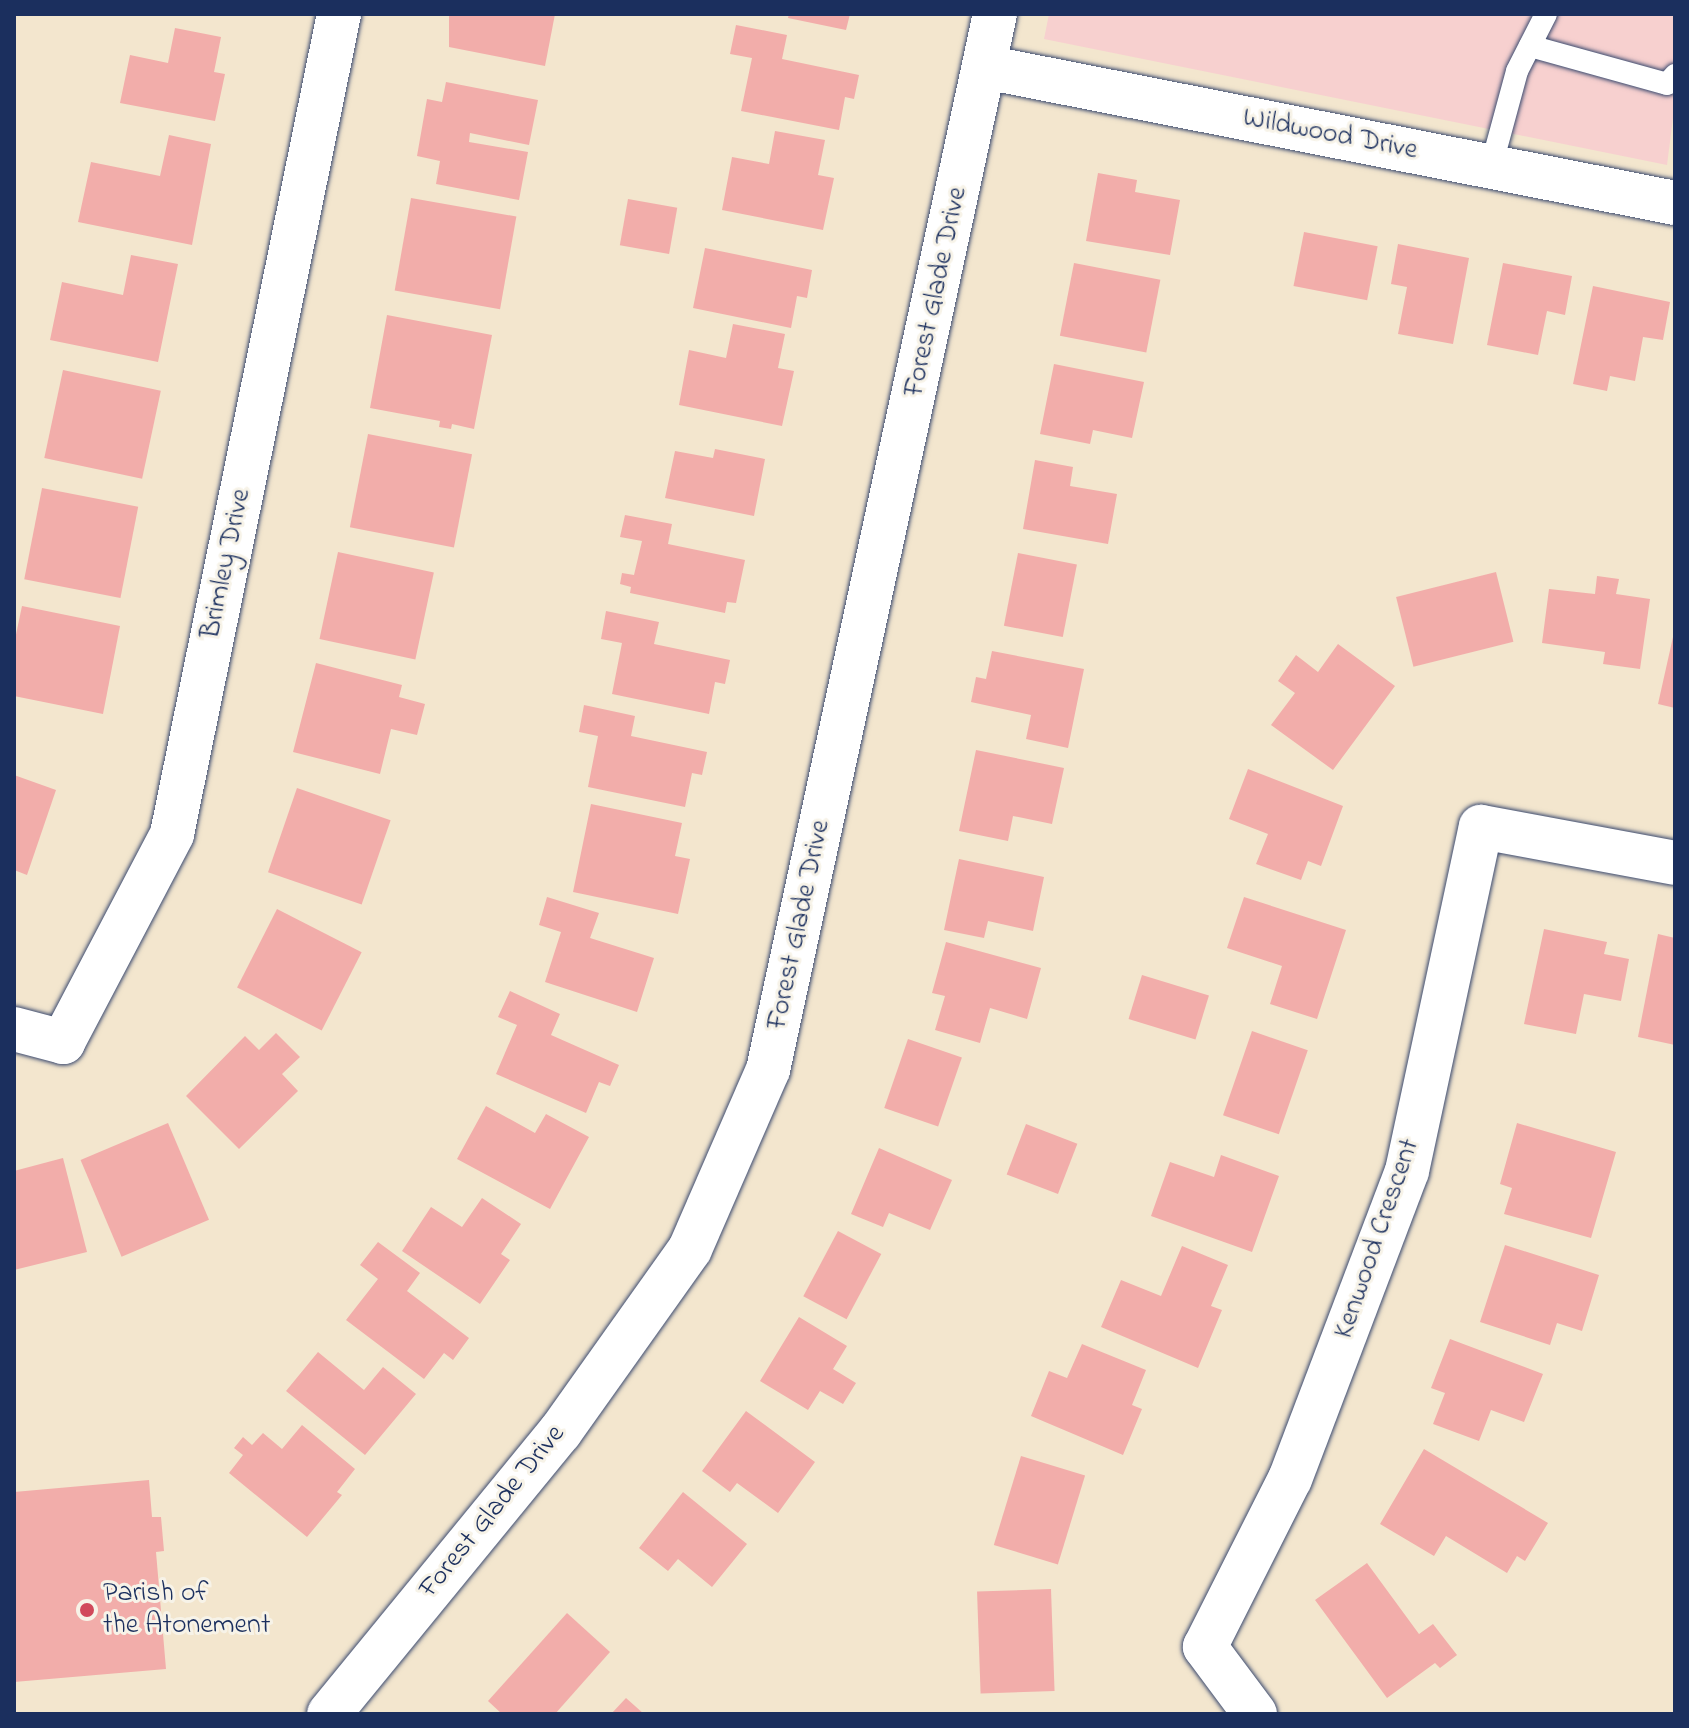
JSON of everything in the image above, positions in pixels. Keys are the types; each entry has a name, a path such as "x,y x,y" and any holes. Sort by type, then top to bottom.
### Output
{"street":[{"name":"Brimley Drive","path":"14,1029 63,1042 172,834 339,14"},
{"name":"Forest Glade Drive","path":"329,1714 560,1432 690,1249 768,1070 995,14"},
{"name":"Wildwood Drive","path":"985,67 1675,203"},
{"name":"Kenwood Crescent","path":"1255,1714 1205,1647 1290,1479 1407,1171 1481,827 1675,863"}],"lane":[{"path":"1491,167 1517,71 1546,14"},
{"path":"1530,46 1667,84 1675,75"}],"shaded area":[{"path":"1049,14 1675,14 1675,102 1667,165 1044,39"}],"building":[{"path":"449,14 555,14 545,66 449,47"},
{"path":"789,14 850,14 846,30 788,18"},
{"path":"736,25 787,35 782,59 859,75 854,99 845,97 839,130 741,111 752,58 730,54"},
{"path":"175,28 221,37 214,72 225,74 215,121 120,103 130,55 168,63"},
{"path":"446,82 538,100 529,145 470,133 469,142 528,152 519,200 436,184 440,161 417,156 427,99 442,102"},
{"path":"775,131 825,140 818,175 834,178 823,230 722,210 732,157 769,164"},
{"path":"169,135 211,144 192,245 78,222 91,162 160,176"},
{"path":"1098,173 1137,180 1135,192 1180,200 1170,255 1086,241"},
{"path":"411,198 516,217 500,309 395,291"},
{"path":"628,199 677,208 669,254 620,245"},
{"path":"1304,232 1378,246 1367,300 1294,286"},
{"path":"1398,244 1469,258 1453,344 1398,334 1407,287 1391,284"},
{"path":"705,248 812,270 807,298 797,296 791,328 693,308"},
{"path":"131,255 178,264 158,362 50,340 62,282 123,295"},
{"path":"1074,263 1160,280 1146,352 1060,336"},
{"path":"1503,263 1572,276 1565,315 1547,311 1538,355 1487,345"},
{"path":"1593,286 1670,302 1663,340 1643,337 1635,381 1610,376 1607,391 1573,384"},
{"path":"387,315 492,335 474,429 452,424 451,429 439,427 440,421 370,408"},
{"path":"733,324 785,334 778,368 794,371 782,426 679,405 689,350 726,358"},
{"path":"1054,364 1144,382 1132,438 1093,430 1090,444 1040,434"},
{"path":"63,370 161,391 142,479 44,458"},
{"path":"368,434 472,454 454,547 350,527"},
{"path":"715,449 765,459 754,516 665,498 675,451 713,458"},
{"path":"1035,460 1073,467 1070,486 1117,494 1108,544 1023,529"},
{"path":"42,488 138,507 120,598 24,579"},
{"path":"625,515 672,524 668,544 745,560 736,603 727,602 725,613 630,593 631,587 620,584 622,573 634,575 642,541 620,537"},
{"path":"338,552 434,572 415,659 319,639"},
{"path":"1018,553 1077,564 1063,637 1004,626"},
{"path":"1496,572 1513,642 1413,667 1396,597"},
{"path":"1597,576 1619,579 1616,594 1650,599 1640,669 1603,664 1605,652 1542,643 1549,589 1595,594"},
{"path":"22,606 120,626 103,714 14,696 14,644"},
{"path":"606,611 659,622 654,644 730,660 725,684 715,682 709,714 612,694 622,643 601,639"},
{"path":"1675,628 1675,708 1658,704"},
{"path":"1338,644 1395,686 1333,770 1271,725 1295,693 1278,681 1296,655 1318,672"},
{"path":"992,651 1084,669 1068,748 1026,739 1031,715 971,702 976,677 986,679"},
{"path":"316,663 402,685 399,697 425,704 417,735 391,729 380,774 293,752"},
{"path":"584,705 635,716 631,736 707,752 702,775 692,773 685,807 588,787 598,736 579,732"},
{"path":"976,750 1064,768 1052,824 1013,816 1008,841 959,831"},
{"path":"1248,769 1343,806 1321,866 1308,861 1301,880 1256,864 1268,834 1229,819"},
{"path":"14,775 56,790 27,875 14,870"},
{"path":"297,788 391,820 362,904 268,872"},
{"path":"591,804 682,823 675,856 690,859 678,914 573,892"},
{"path":"959,859 1044,877 1033,931 988,921 984,938 944,930"},
{"path":"547,897 599,913 590,938 654,958 637,1012 545,982 561,932 539,925"},
{"path":"1244,897 1346,930 1317,1019 1270,1004 1282,966 1227,948"},
{"path":"277,909 362,952 322,1031 237,987"},
{"path":"1544,929 1607,942 1604,954 1629,959 1621,1001 1584,994 1576,1034 1524,1024"},
{"path":"1658,934 1675,938 1675,1045 1638,1037"},
{"path":"946,942 1041,968 1027,1019 990,1008 980,1043 935,1030 945,996 932,993"},
{"path":"1142,975 1209,995 1195,1039 1129,1019"},
{"path":"510,991 560,1014 551,1035 619,1065 610,1086 599,1082 586,1113 496,1074 517,1025 498,1017"},
{"path":"1252,1031 1308,1050 1279,1134 1223,1115"},
{"path":"276,1033 300,1057 282,1074 298,1091 239,1149 186,1096 245,1036 259,1050"},
{"path":"908,1039 962,1058 938,1127 884,1108"},
{"path":"486,1106 535,1133 546,1114 589,1137 550,1209 457,1159"},
{"path":"168,1123 209,1220 122,1257 81,1160"},
{"path":"1517,1123 1616,1152 1591,1238 1504,1214 1512,1188 1500,1184"},
{"path":"1026,1124 1077,1144 1058,1194 1007,1174"},
{"path":"879,1148 952,1180 930,1230 889,1213 883,1227 851,1214"},
{"path":"1221,1155 1279,1176 1252,1252 1151,1216 1170,1162 1214,1177"},
{"path":"63,1158 87,1252 14,1270 14,1171"},
{"path":"482,1198 521,1224 501,1254 510,1260 480,1304 402,1251 431,1207 462,1227"},
{"path":"838,1231 881,1254 847,1319 803,1296"},
{"path":"378,1242 420,1273 407,1291 469,1338 453,1360 444,1353 424,1379 346,1320 378,1279 360,1265"},
{"path":"1505,1245 1599,1275 1582,1331 1557,1323 1550,1345 1480,1322"},
{"path":"1182,1246 1228,1265 1211,1306 1222,1310 1198,1368 1101,1327 1121,1280 1161,1296"},
{"path":"799,1317 847,1346 833,1369 856,1383 843,1404 820,1391 808,1410 760,1381"},
{"path":"1450,1339 1543,1374 1524,1422 1491,1410 1479,1441 1433,1424 1445,1393 1431,1388"},
{"path":"1082,1344 1146,1370 1132,1405 1142,1409 1123,1455 1031,1416 1049,1371 1067,1378"},
{"path":"318,1352 364,1390 383,1367 416,1394 365,1455 286,1391"},
{"path":"746,1411 815,1462 778,1513 737,1483 730,1492 702,1471"},
{"path":"302,1425 355,1469 337,1492 342,1495 307,1537 229,1473 243,1455 234,1448 243,1437 252,1445 263,1433 282,1449"},
{"path":"1424,1449 1548,1523 1525,1561 1517,1556 1507,1573 1446,1536 1434,1556 1380,1524"},
{"path":"1021,1456 1085,1476 1058,1565 994,1545"},
{"name":"Parish of the Atonement","path":"149,1480 152,1517 161,1517 164,1551 156,1552 166,1669 14,1682 14,1492"},
{"path":"683,1492 747,1544 712,1587 678,1559 668,1571 639,1548"},
{"path":"1367,1563 1419,1634 1433,1624 1457,1655 1440,1668 1435,1663 1387,1698 1315,1600"},
{"path":"1051,1589 1055,1691 981,1694 977,1592"},
{"path":"567,1613 610,1652 555,1714 502,1714 488,1701"},
{"path":"626,1698 644,1714 611,1714"}],"place":[{"name":"Parish of the Atonement","path":"87,1610"}]}
